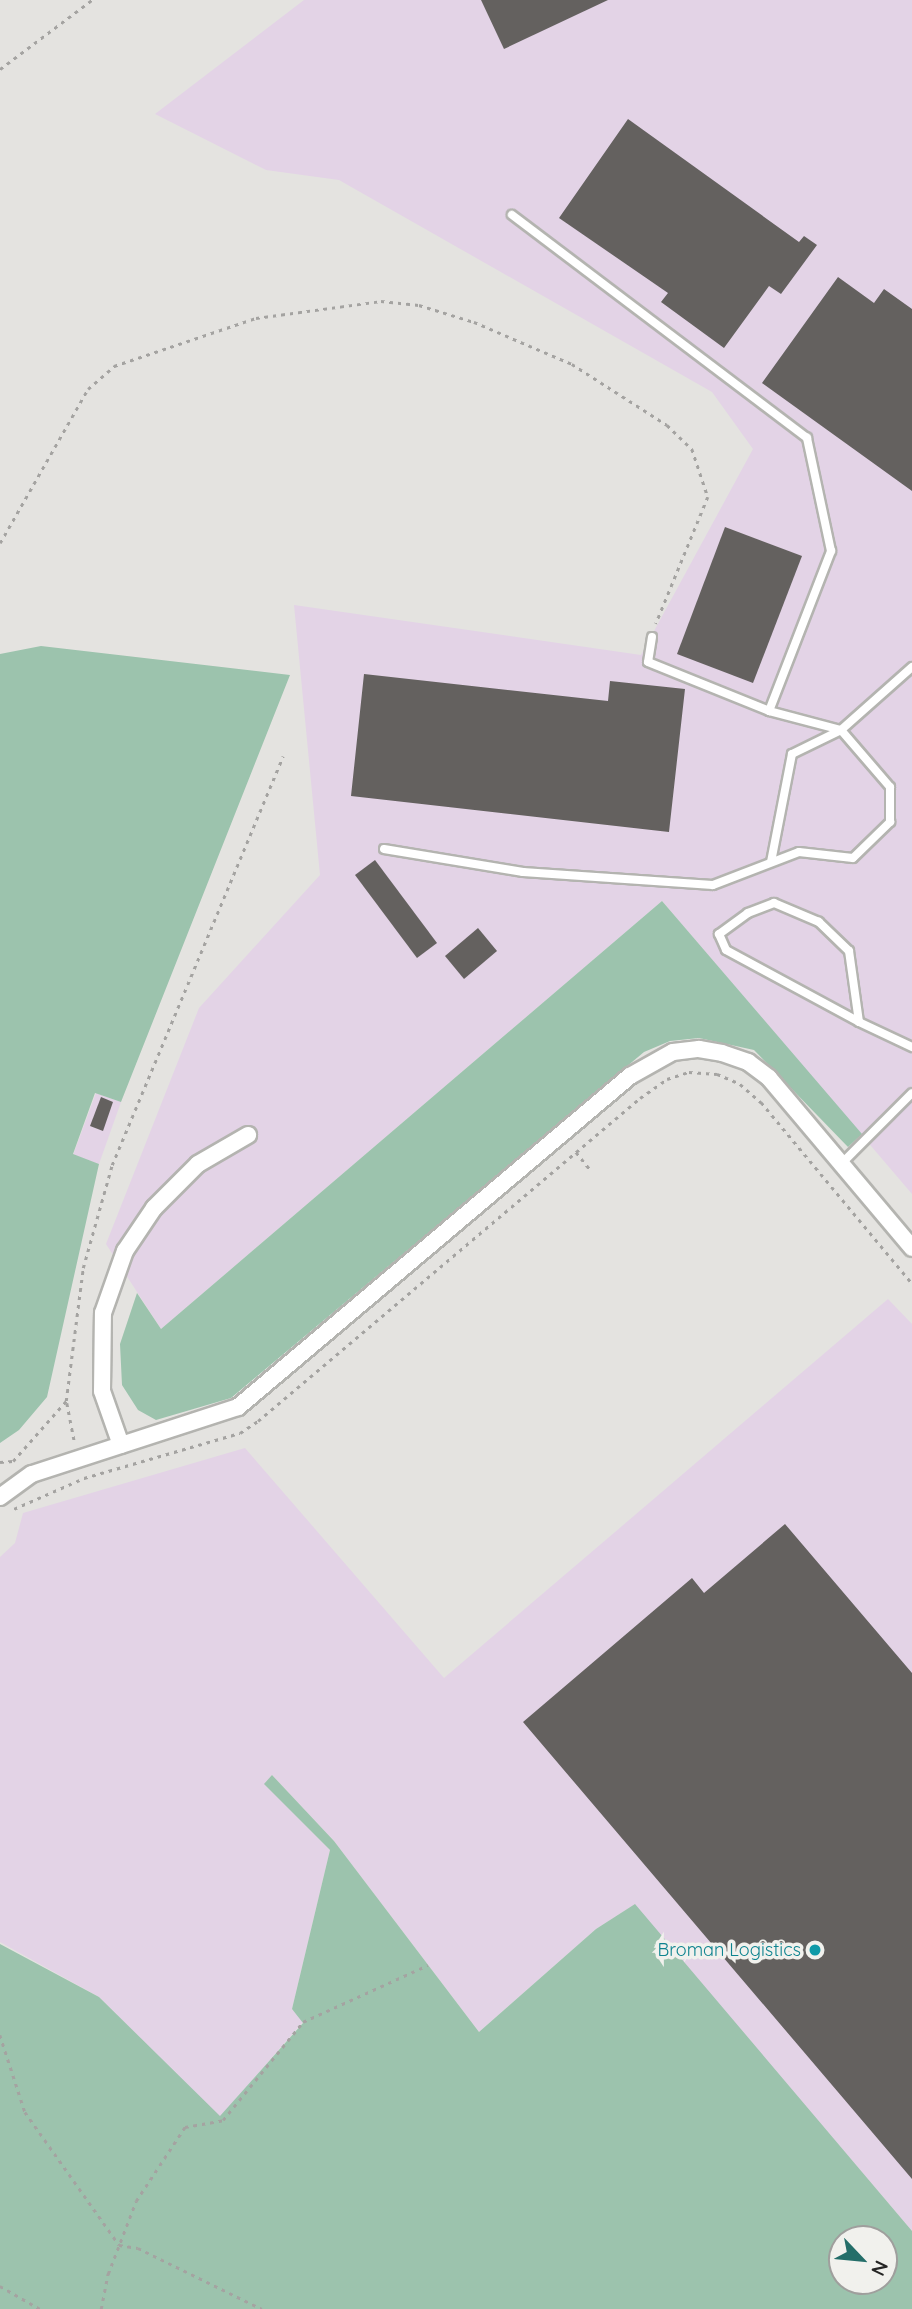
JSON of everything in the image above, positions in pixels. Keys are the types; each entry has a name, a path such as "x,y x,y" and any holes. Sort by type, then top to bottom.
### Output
{"street":[{"path":"4,1504 32,1475 77,1458 238,1408 631,1076 673,1052 699,1049 748,1062 776,1085 912,1248"},
{"path":"121,1446 102,1391 103,1313 125,1251 154,1208 198,1164 248,1135"}],"lane":[{"path":"512,215 807,438 831,551 769,711"},
{"path":"384,849 523,872 713,885 799,852 853,858 890,822 890,787 841,730 769,711 648,663 652,637"},
{"path":"771,862 792,754 841,730 912,667"},
{"path":"859,1022 849,951 819,922 775,903 748,913 719,934 726,950 859,1022 912,1047"},
{"path":"841,1164 912,1093"}],"path":[{"path":"0,69 92,0"},
{"path":"0,542 88,389 114,366 256,318 382,301 419,304 474,322 572,365 667,425 692,449 708,497 652,637"},
{"path":"84,1478 77,1458 66,1401 83,1269 112,1165 283,756"},
{"path":"4,1504 240,1433 258,1421 576,1152 667,1079 689,1072 717,1074 740,1084 761,1102 912,1283"},
{"path":"576,1152 589,1168"},
{"path":"0,1462 13,1461 66,1401"},
{"path":"102,2309 119,2245 135,2201 185,2127 223,2119 303,2022 428,1965"},
{"path":"0,2035 25,2112 119,2245 138,2248 262,2309"},
{"path":"0,2286 40,2309"}],"shaded area":[{"path":"304,0 912,0 912,1194 662,901 161,1329 106,1244 199,1008 320,875 294,605 641,655 753,449 712,392 339,180 266,170 155,114"},
{"path":"96,1093 121,1102 99,1164 73,1155"},
{"path":"888,1299 912,1324 912,2231 634,1905 596,1929 479,2032 334,1841 272,1775 265,1784 330,1850 292,2009 303,2022 220,2117 99,1997 0,1942 0,1557 15,1543 23,1513 245,1448 444,1678"}],"green space":[{"path":"41,646 290,675 121,1102 95,1093 73,1154 99,1164 47,1397 19,1430 0,1443 0,654"},
{"path":"662,901 862,1134 848,1147 754,1050 699,1038 670,1041 644,1052 231,1398 156,1420 138,1410 122,1385 120,1344 137,1293 161,1329"},
{"path":"272,1775 334,1841 479,2032 596,1929 635,1904 912,2231 912,2309 0,2309 0,1944 99,1997 220,2116 303,2023 292,2009 330,1850 264,1784"}],"building":[{"path":"481,0 608,0 504,49"},
{"path":"628,119 799,242 804,236 817,245 781,294 769,286 724,348 661,302 668,293 559,218"},
{"path":"838,277 874,303 884,289 912,309 912,491 762,383"},
{"path":"725,527 802,556 753,683 677,654"},
{"path":"364,674 608,701 610,681 685,689 669,832 351,796"},
{"path":"375,860 437,943 417,958 355,875"},
{"path":"478,928 497,951 464,979 445,956"},
{"path":"101,1097 113,1102 103,1131 90,1126"},
{"name":"Broman Logistics","path":"785,1524 912,1673 912,2179 523,1722 692,1578 704,1593"}],"place":[{"name":"Broman Logistics","path":"815,1950"}]}
